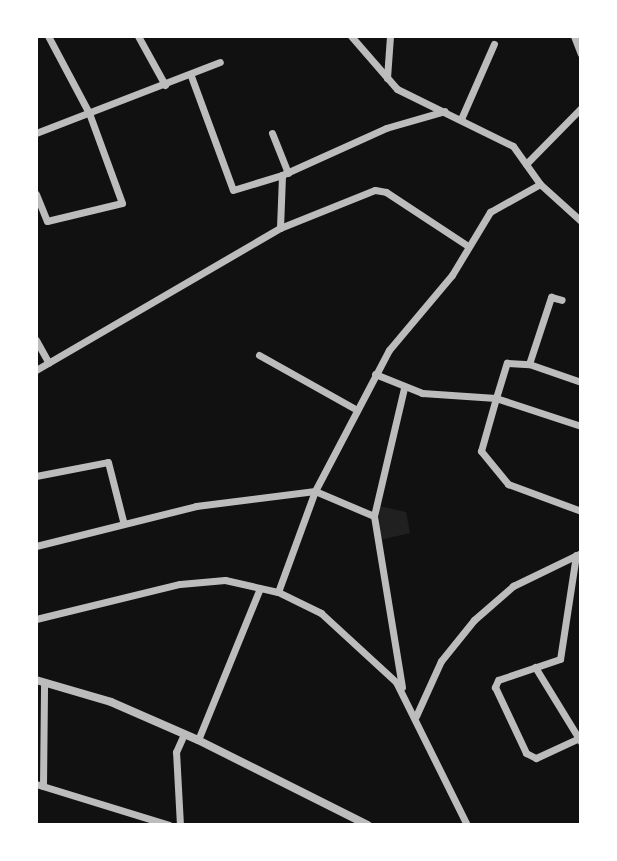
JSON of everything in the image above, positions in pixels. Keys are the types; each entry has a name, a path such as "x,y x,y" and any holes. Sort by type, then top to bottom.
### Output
{"street":[{"path":"36,194 47,221 122,203 89,113 48,36"},
{"path":"138,36 165,85"},
{"path":"351,36 397,89 513,146 540,184 581,221"},
{"path":"387,78 390,36"},
{"path":"574,36 581,54"},
{"path":"461,119 494,44"},
{"path":"36,133 191,76 220,62"},
{"path":"191,76 233,190 285,174 386,128 445,111"},
{"path":"526,164 581,108"},
{"path":"272,133 285,174 280,228"},
{"path":"278,592 315,491 375,374 490,212 540,184"},
{"path":"36,370 280,228 375,190 386,192 468,246"},
{"path":"542,295 562,300"},
{"path":"529,364 551,297"},
{"path":"36,340 49,363"},
{"path":"259,355 357,410"},
{"path":"581,382 529,364 503,366 481,451 508,484 581,511"},
{"path":"375,374 404,388 496,398 581,426"},
{"path":"403,695 374,516 404,388"},
{"path":"36,476 108,462 123,521"},
{"path":"36,546 123,521 315,491 374,516"},
{"path":"416,716 441,661 474,620 513,586 578,554"},
{"path":"535,667 579,741 536,758 526,753 495,687 498,680 535,667 560,659 578,554"},
{"path":"36,619 180,584 225,580 278,592 321,613 403,695 467,825"},
{"path":"198,740 260,588"},
{"path":"169,825 40,785 40,681 111,702 198,740 368,825"},
{"path":"180,825 176,752 184,734"}],"shaded area":[{"path":"379,506 406,512 410,533 380,540"}]}
